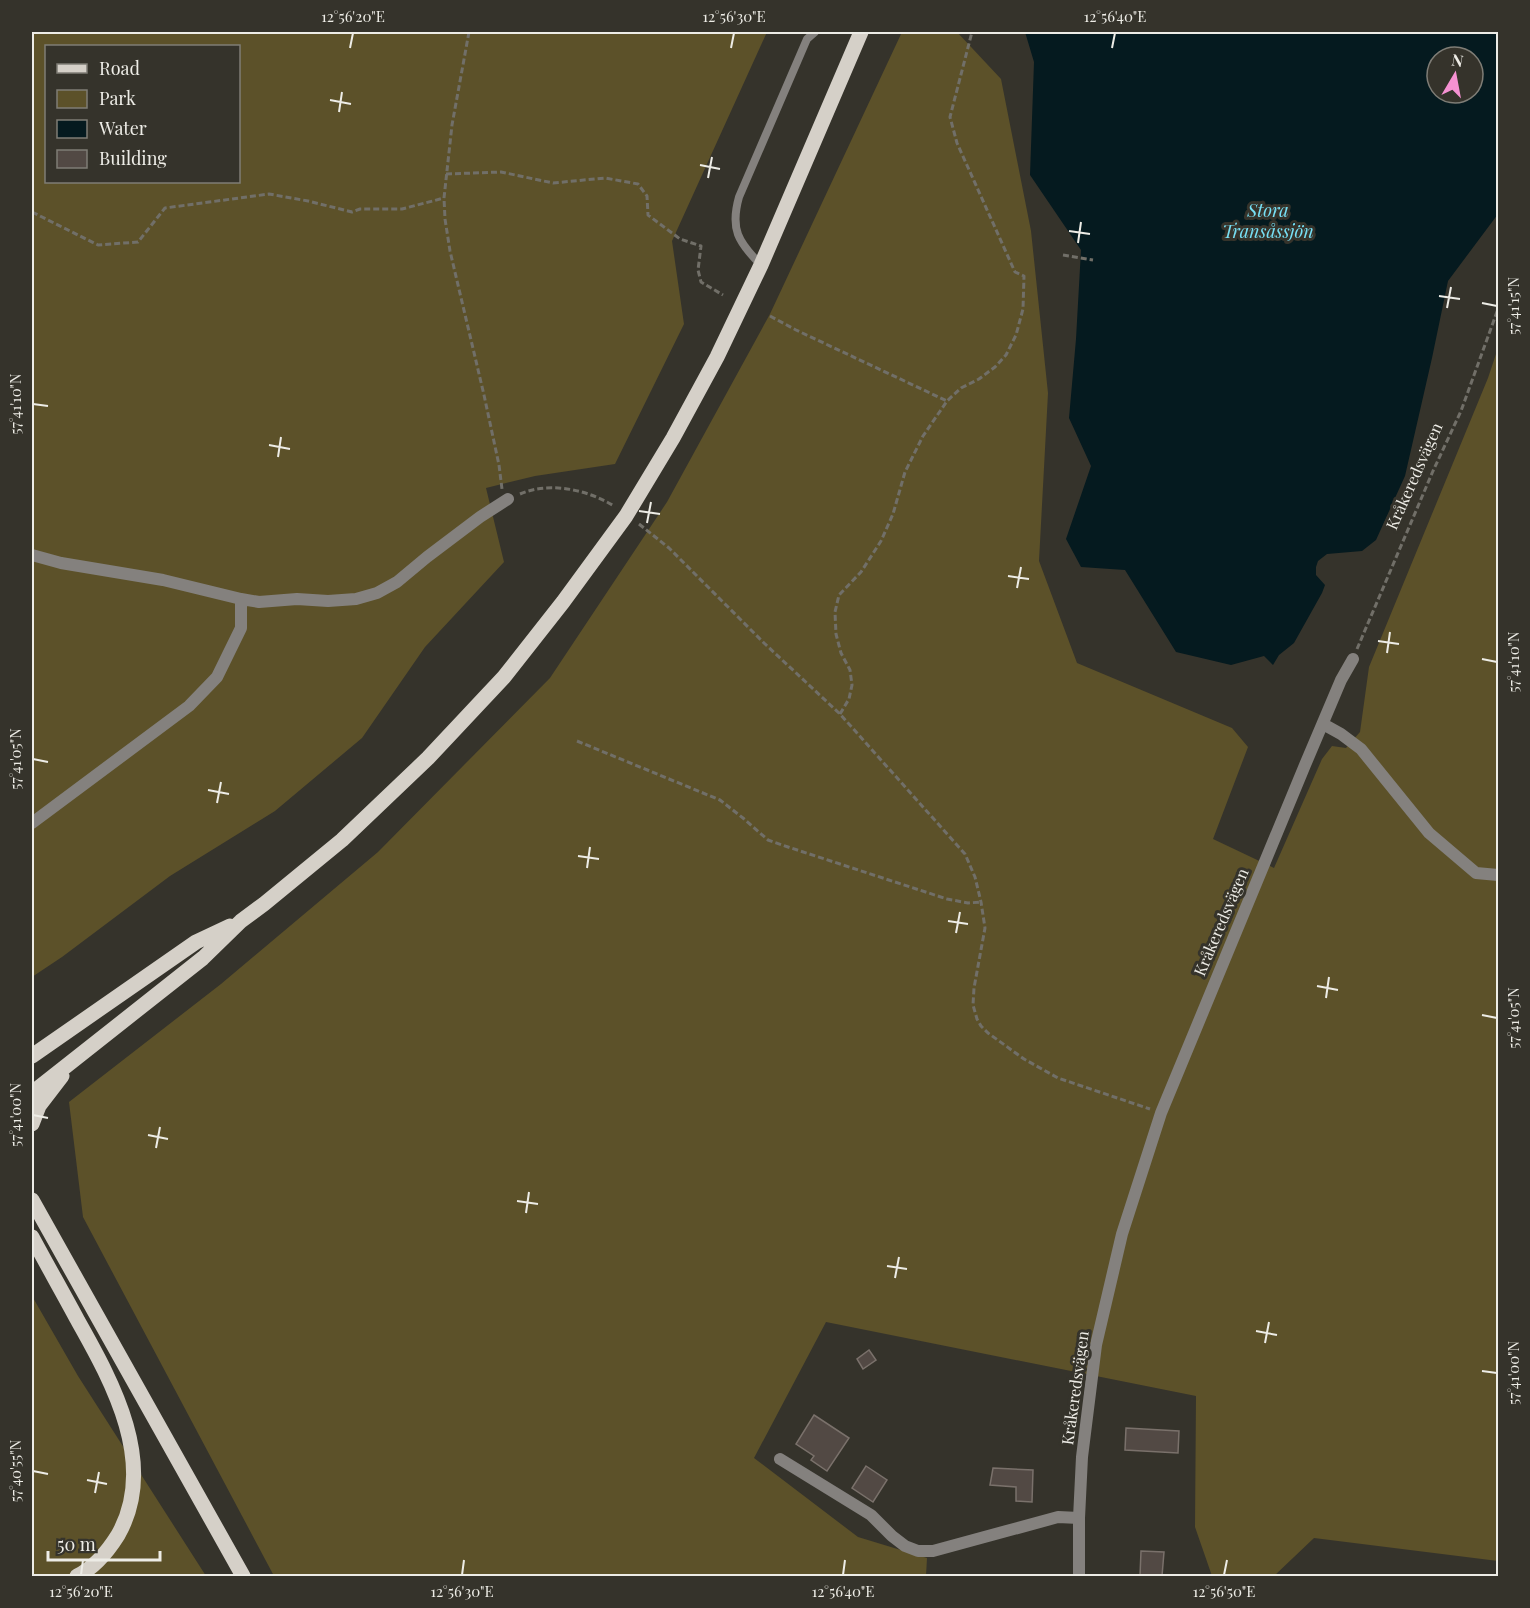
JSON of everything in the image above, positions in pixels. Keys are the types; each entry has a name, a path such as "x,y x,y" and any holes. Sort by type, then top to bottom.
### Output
{"main road":[{"path":"32,1093 202,958 240,921 342,840 428,758 504,677 563,602 626,516 673,438 717,357 760,265 861,32"},
{"path":"32,1056 196,942 240,921"},
{"path":"32,1124 39,1106 51,1089 80,1056"},
{"path":"32,1200 243,1576"},
{"path":"32,1237 105,1367 117,1395 133,1459 134,1481 125,1522 114,1541 98,1560 77,1576"}],"street":[{"path":"32,555 61,563 163,580 259,602 297,599 328,601 356,599 377,593 397,582 480,517 508,499"},
{"path":"32,823 189,706 217,678 242,628 241,599"},
{"name":"Kråkeredsvägen","path":"1079,1576 1082,1457 1096,1345 1122,1234 1161,1113 1341,680 1353,659"},
{"path":"1323,724 1361,749 1429,833 1476,873 1498,875"},
{"path":"780,1459 871,1515 905,1546 918,1551 933,1551 1058,1517 1079,1518"}],"lane":[{"path":"760,265 741,241 735,226 734,213 807,39 815,32"}],"path":[{"path":"469,32 452,125 444,198 445,219 503,491 508,499"},
{"path":"840,714 849,699 852,685 850,670 841,653 836,634 835,612 839,595 861,572 881,541 893,514 905,472 923,436 947,401 962,388 979,380 995,368 1006,355 1016,334 1023,309 1024,276 1015,272 957,143 950,117 972,32"},
{"path":"446,174 501,172 553,183 605,178 638,184 647,196 648,214 680,238 700,246 698,270 701,282 723,295"},
{"path":"32,213 98,245 138,242 165,208 269,194 352,212 360,209 402,209 444,198"},
{"path":"1063,255 1093,260"},
{"name":"Kråkeredsvägen","path":"1353,659 1461,411 1498,309"},
{"path":"770,316 947,401"},
{"path":"527,491 566,488 613,504 669,548 764,644 840,714 965,854 975,877 985,928 973,1005 977,1019 988,1033 1024,1059 1058,1078 1161,1113"},
{"path":"577,741 720,800 768,840 788,848 947,898 968,903 981,902"}],"green space":[{"path":"32,32 767,32 672,241 684,324 615,464 535,476 486,488 504,562 425,647 362,738 275,811 170,876 32,977"},
{"path":"902,32 957,32 1001,79 1031,231 1048,393 1039,561 1077,663 1232,728 1248,747 1213,839 1274,868 1322,759 1332,746 1346,748 1360,732 1369,667 1488,378 1498,348 1498,1561 1314,1538 1274,1576 1212,1576 1195,1527 1196,1396 826,1322 754,1458 858,1537 927,1558 926,1576 274,1576 83,1217 69,1102 221,984 378,852 550,678 667,502 770,314"},
{"path":"32,1296 78,1376 206,1576 32,1576"}],"water":[{"name":"Stora Transåssjön","path":"1025,32 1498,32 1498,214 1448,281 1405,476 1376,540 1362,551 1327,554 1318,561 1316,575 1325,585 1322,593 1294,643 1279,655 1273,665 1264,656 1231,665 1176,652 1125,570 1081,567 1066,539 1091,466 1069,418 1081,250 1030,175 1034,62"}],"building":[{"path":"869,1350 876,1360 863,1369 857,1359"},
{"path":"814,1415 849,1438 827,1471 811,1460 814,1456 796,1444"},
{"path":"1126,1428 1179,1431 1178,1453 1125,1450"},
{"path":"866,1466 887,1480 873,1502 852,1488"},
{"path":"993,1468 1033,1470 1032,1502 1016,1501 1016,1487 990,1485"},
{"path":"1141,1551 1164,1552 1162,1576 1140,1576"}]}
